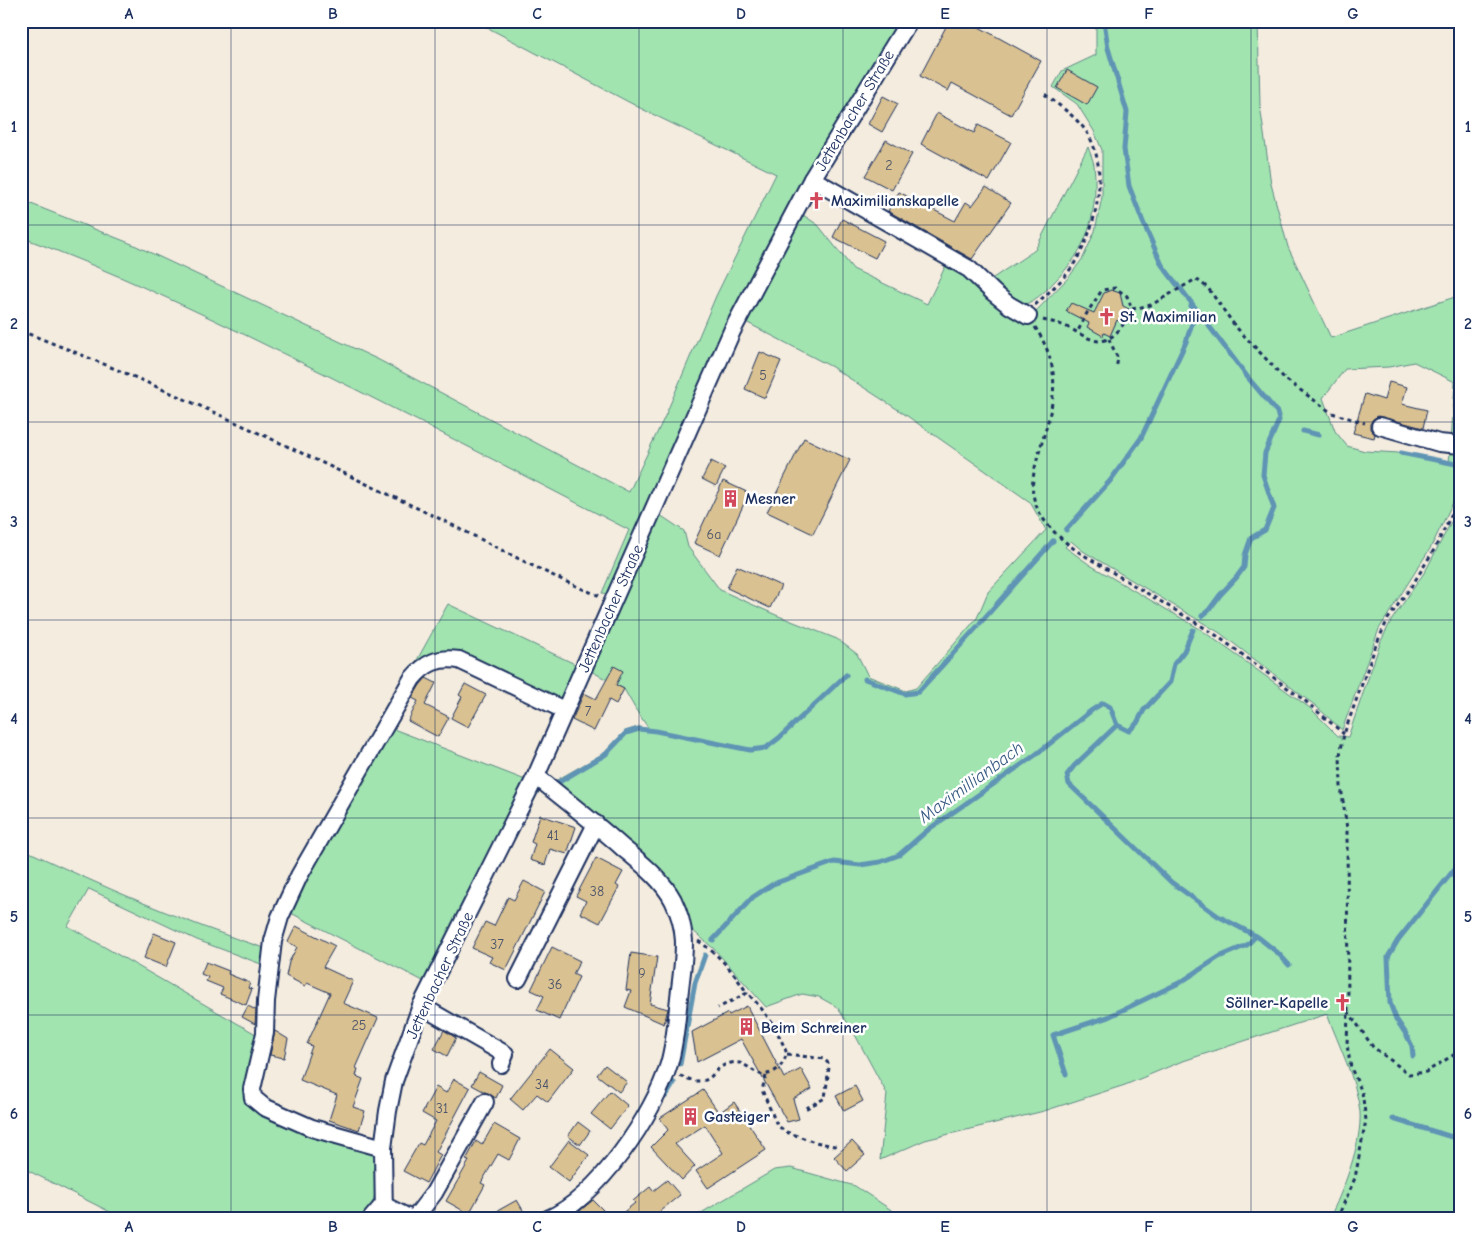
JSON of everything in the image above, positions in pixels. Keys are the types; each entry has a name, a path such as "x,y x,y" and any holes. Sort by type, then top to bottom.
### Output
{"street":[{"name":"Jettenbacher Straße","path":"384,1212 383,1148 394,1081 421,1006 536,776 732,331 812,180 909,21"},
{"path":"812,180 969,269 994,293 1025,314"},
{"path":"1380,426 1439,443 1461,445"},
{"path":"383,1148 312,1128 264,1107 253,1098 252,1089 265,1033 266,1001 273,941 280,917 299,876 412,679 425,665 444,659 459,660 564,710"},
{"path":"536,776 596,824 658,880 671,898 682,919 684,933 676,1021 661,1086 648,1111 619,1153 585,1193 569,1207 548,1219"},
{"path":"518,978 596,824"},
{"path":"421,1006 505,1054 501,1064"},
{"path":"371,1219 384,1212 413,1219 434,1193 485,1102"}],"path":[{"path":"1042,92 1081,125 1090,137 1097,159 1098,178 1097,202 1088,238 1072,268 1025,314 1045,343 1052,361 1053,399 1032,479 1033,495 1042,517 1059,537 1076,551 1213,633 1304,700 1344,734"},
{"path":"1054,323 1096,341 1109,339 1116,334 1132,309 1150,305 1196,279 1208,288 1235,326 1285,379 1332,413 1380,426"},
{"path":"1077,332 1102,290 1115,288 1126,296 1132,309"},
{"path":"21,331 154,384 487,542 576,587 614,601"},
{"path":"1109,339 1118,359 1116,368"},
{"path":"1337,1219 1355,1178 1366,1120 1362,1092 1351,1068 1347,1045 1347,828 1340,755 1344,734 1376,645 1388,619 1413,584 1435,548 1461,495"},
{"path":"684,933 702,943 738,978 747,993 759,1005 774,1026 786,1054"},
{"path":"718,1008 747,993"},
{"path":"1348,1010 1373,1047 1409,1074 1426,1072 1455,1054 1461,1048"},
{"path":"786,1054 778,1069 766,1076 762,1090 777,1125 786,1132 815,1142 839,1147"},
{"path":"786,1054 824,1060 828,1063 825,1098 803,1110"},
{"path":"666,1070 698,1082 704,1081 722,1067 738,1062 766,1076"}],"green space":[{"path":"475,21 901,21 806,177 609,594 602,593 629,530 368,395 216,321 120,277 21,237 21,200 132,244 379,360 629,492 666,414 716,296 776,174 640,108"},
{"path":"1096,21 1258,21 1260,105 1271,184 1288,247 1331,338 1461,295 1461,443 1451,443 1455,382 1414,362 1389,367 1345,369 1323,398 1335,431 1347,446 1365,451 1399,453 1449,464 1450,448 1461,449 1461,486 1431,547 1379,629 1342,730 1317,707 1220,633 1083,551 1071,541 1065,547 1090,565 1200,629 1310,708 1338,736 1348,737 1381,641 1391,621 1426,570 1461,503 1461,1219 1329,1219 1355,1153 1360,1125 1360,1112 1351,1075 1327,1014 1180,1062 1125,1085 1044,1111 925,1140 880,1160 887,1094 853,1031 837,1007 819,997 802,994 766,1007 714,949 691,929 685,915 555,781 604,753 625,731 638,727 649,729 624,689 589,670 660,515 684,531 688,547 720,590 837,639 857,654 868,676 906,691 916,688 977,618 988,592 1046,530 1030,502 900,411 832,367 744,321 800,213 818,225 853,269 927,304 949,259 1024,317 1036,311 1069,277 1083,258 1095,231 1102,197 1102,150 1094,131 1077,104 1053,87 1062,71 1096,55"},
{"path":"1088,147 1094,165 1095,194 1090,224 1084,241 1063,273 1034,300 1020,306 987,282 1035,250"},
{"path":"448,604 577,665 561,701 463,655 412,669"},
{"path":"391,728 528,781 425,982 289,912"},
{"path":"21,848 143,903 267,949 266,958 261,964 197,940 89,889 68,926 261,1037 248,1095 373,1151 378,1168 378,1177 375,1194 366,1219 316,1219 299,1212 295,1219 124,1219 21,1167"},
{"path":"791,1168 855,1186 905,1219 691,1219 774,1170"}],"building":[{"path":"949,21 968,21 1041,61 1011,115 952,83 948,91 920,76"},
{"path":"1067,70 1097,87 1087,105 1057,88"},
{"path":"883,96 898,104 882,132 868,124"},
{"path":"937,113 974,133 978,125 1011,142 989,181 921,144"},
{"path":"886,140 912,154 892,190 865,176"},
{"path":"986,187 1011,203 972,259 888,211 899,192 955,221 966,202 972,206"},
{"path":"842,219 884,241 875,258 833,237"},
{"name":"St. Maximilian","path":"1111,290 1120,293 1123,306 1129,309 1122,323 1117,320 1110,336 1104,333 1103,336 1087,327 1089,323 1066,311 1071,303 1094,313 1104,293"},
{"path":"760,352 781,361 765,398 745,389"},
{"path":"1389,382 1407,387 1402,404 1427,410 1423,428 1378,416 1370,424 1370,429 1375,434 1374,438 1353,433 1365,394 1384,400"},
{"path":"804,438 850,460 813,534 767,512"},
{"path":"711,461 725,468 716,486 702,479"},
{"path":"723,481 749,493 720,555 694,543"},
{"path":"737,566 781,586 770,608 727,588"},
{"path":"614,666 623,671 616,685 624,689 616,704 609,700 594,731 572,720 584,693 596,699"},
{"path":"426,678 436,683 425,705 449,717 438,737 408,721 418,701 412,698"},
{"path":"465,684 486,695 468,727 451,718 462,697 459,695"},
{"path":"540,815 576,827 567,854 550,849 545,865 530,860 535,844 531,842"},
{"path":"596,858 623,872 616,885 619,887 600,923 580,913 586,901 576,896"},
{"path":"524,881 545,892 506,970 489,962 492,957 472,948 485,922 494,926 508,897 514,900"},
{"path":"296,926 335,946 323,967 353,981 343,1003 378,1018 356,1068 358,1069 356,1076 363,1079 353,1107 365,1111 359,1130 329,1120 337,1095 300,1080 312,1046 307,1044 330,993 307,983 305,986 286,976 289,962 297,947 288,942"},
{"path":"154,933 176,942 166,967 144,958"},
{"path":"552,947 580,961 573,974 579,977 559,1020 537,1010 544,996 531,990"},
{"path":"631,953 657,957 650,1004 668,1009 664,1024 625,1007 631,991 626,990"},
{"path":"206,962 229,971 228,974 250,983 248,988 252,989 246,1005 220,994 223,988 206,981 208,977 201,974"},
{"path":"248,1006 256,1010 255,1024 242,1017"},
{"path":"747,1006 784,1078 801,1069 812,1089 793,1099 799,1119 787,1122 741,1039 697,1062 692,1032 728,1013 729,1015"},
{"path":"444,1030 456,1038 447,1056 434,1049"},
{"path":"275,1031 288,1039 284,1058 270,1055"},
{"path":"550,1049 574,1068 548,1102 537,1094 523,1110 510,1099"},
{"path":"605,1065 627,1082 619,1092 597,1075"},
{"path":"479,1072 502,1085 496,1098 472,1085"},
{"path":"454,1079 470,1088 436,1152 441,1155 426,1183 403,1171 419,1143 423,1145 436,1121 422,1113 436,1087 446,1093"},
{"path":"855,1086 863,1101 844,1111 836,1096"},
{"path":"703,1090 719,1113 734,1102 766,1150 708,1188 696,1171 723,1153 705,1125 675,1144 695,1166 682,1180 651,1147 668,1130 660,1118"},
{"path":"610,1091 628,1106 610,1129 591,1114"},
{"path":"578,1122 590,1131 580,1145 568,1136"},
{"path":"494,1124 520,1139 509,1160 498,1154 481,1183 485,1185 469,1214 446,1201 469,1161 466,1160 476,1141 482,1145"},
{"path":"569,1140 589,1155 569,1182 549,1167"},
{"path":"852,1141 865,1155 847,1171 834,1157"},
{"path":"667,1180 680,1195 650,1219 615,1219 635,1203 633,1201 650,1187 653,1191"},
{"path":"517,1200 524,1212 512,1219 483,1219"},
{"path":"593,1200 612,1219 573,1219 582,1209"}],"waterway":[{"name":"Maximillianbach","path":"1104,21 1108,48 1127,112 1124,149 1129,186 1162,265 1178,286"},
{"name":"Maximillianbach","path":"1181,289 1249,379 1277,412 1279,420 1265,453 1263,475 1274,508 1265,530 1251,538 1245,555 1244,567 1202,616"},
{"path":"1066,530 1110,481 1141,438 1186,342 1193,320 1191,306"},
{"path":"1303,431 1319,435"},
{"path":"1401,453 1461,465"},
{"path":"980,623 1053,541"},
{"path":"865,679 905,694 918,692 977,627"},
{"name":"Maximillianbach","path":"713,940 753,897 773,884 834,862 860,865 880,862 899,855 929,829 1034,756 1103,703 1110,707 1117,725 1129,731 1137,723 1144,710 1170,682 1174,664 1184,651 1193,630"},
{"path":"559,782 606,754 626,733 639,729 750,750 766,748 846,675"},
{"path":"1117,725 1074,766 1067,775 1069,784 1171,882 1218,916 1258,937 1278,953 1289,965"},
{"path":"1413,1056 1412,1046 1396,1019 1390,1003 1388,957 1398,940 1461,861"},
{"path":"1066,1074 1053,1035 1108,1017 1181,982 1219,957 1247,945 1256,936"},
{"path":"680,1064 695,983 705,955"},
{"path":"666,1096 674,1083"},
{"path":"1393,1119 1452,1137"}],"place":[{"name":"Maximilianskapelle","path":"817,200"},
{"name":"St. Maximilian","path":"1106,316"},
{"name":"Mesner","path":"731,498"},
{"name":"Söllner-Kapelle","path":"1342,1002"},
{"name":"Beim Schreiner","path":"747,1027"},
{"name":"Gasteiger","path":"690,1116"}]}
